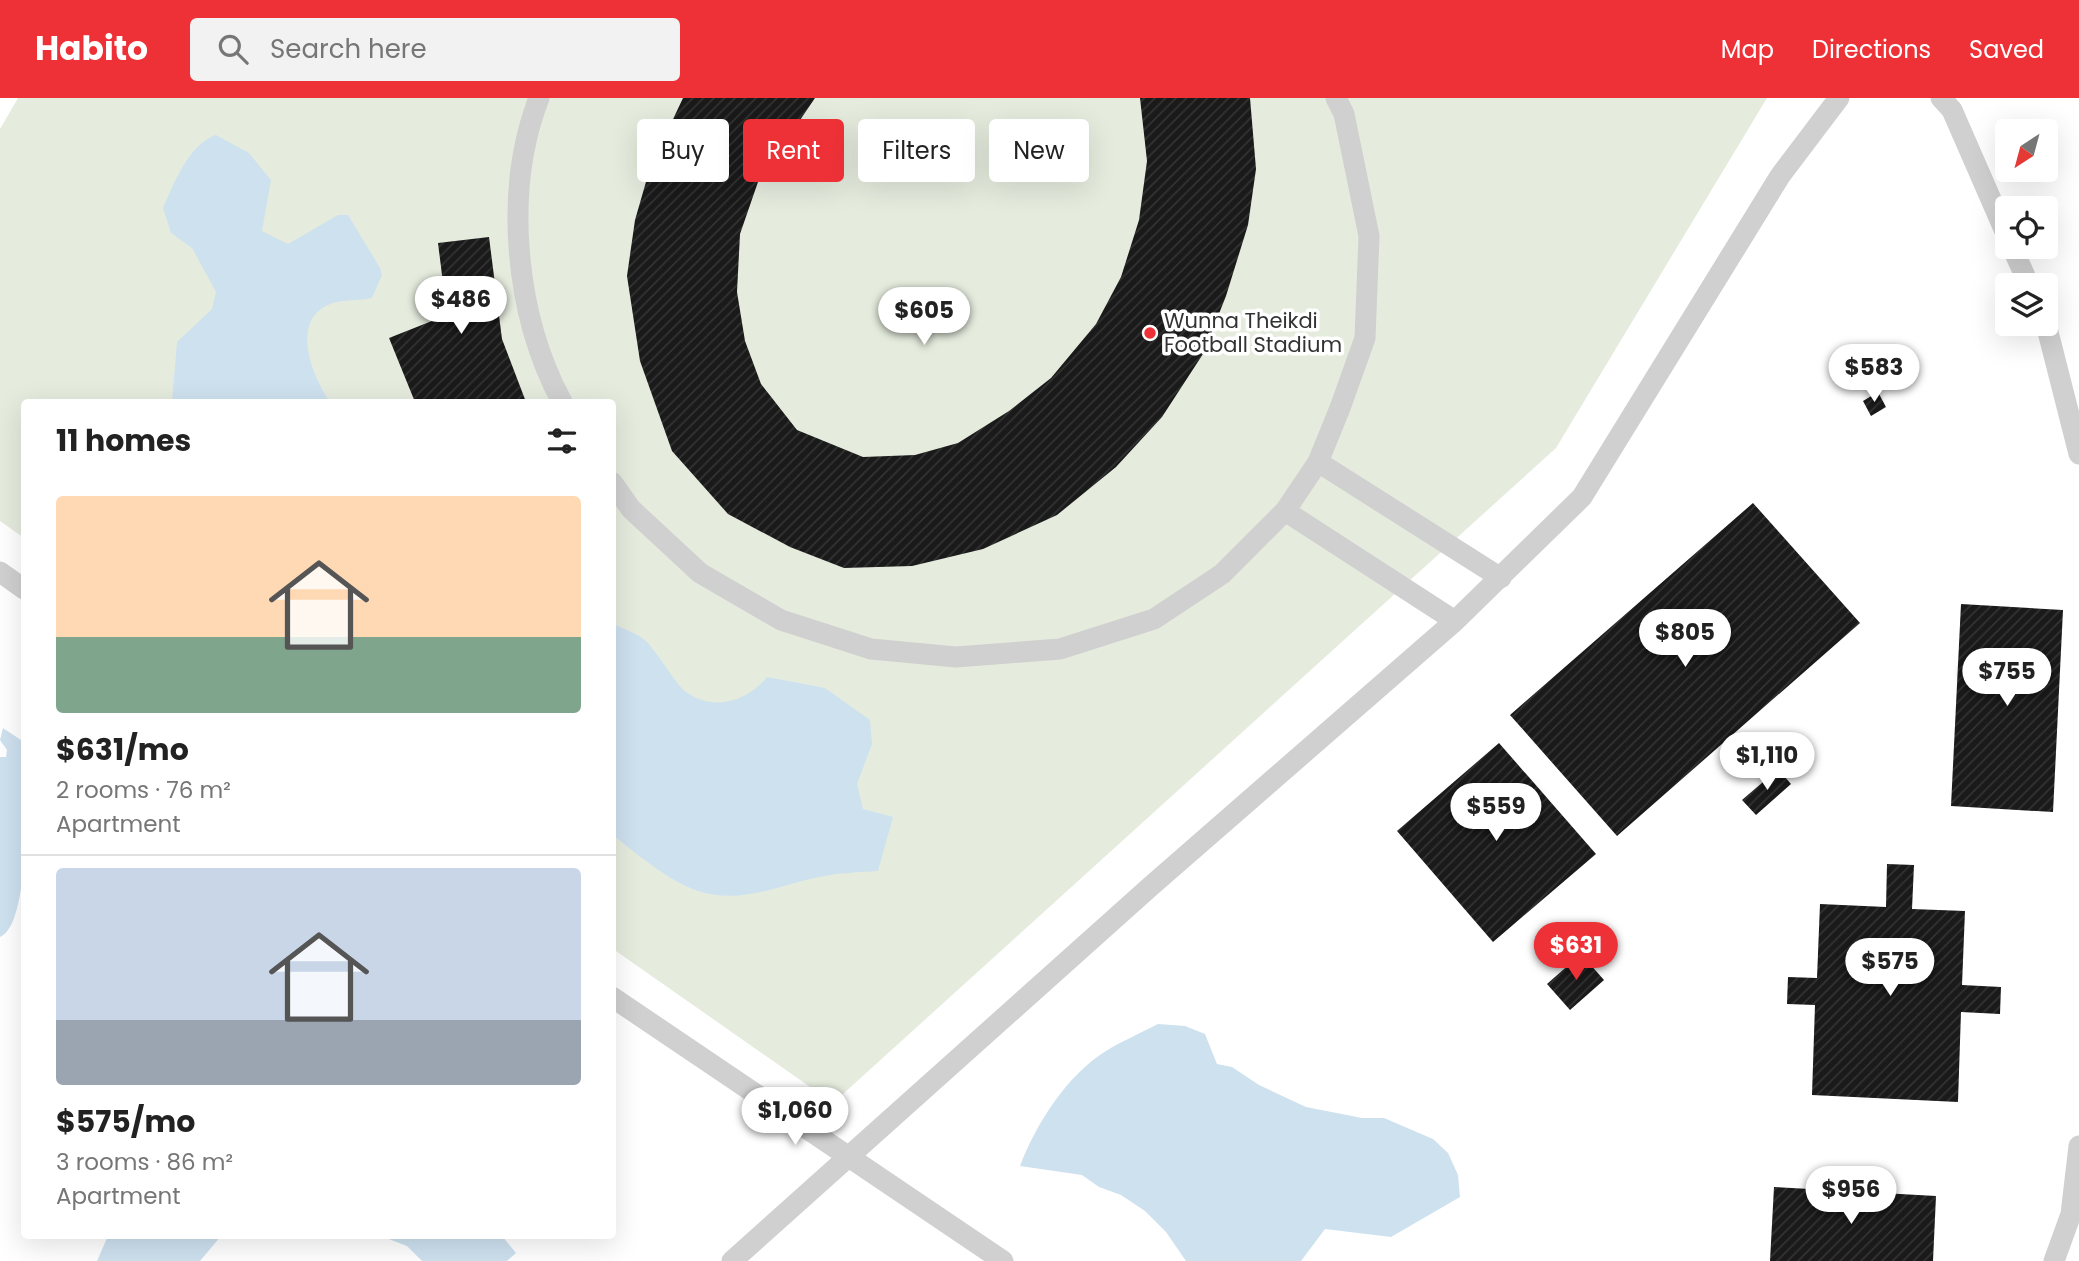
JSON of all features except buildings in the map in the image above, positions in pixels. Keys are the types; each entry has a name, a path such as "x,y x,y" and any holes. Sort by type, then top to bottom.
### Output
{"street":[{"path":"539,98 531,118 516,214 523,284 544,370 560,399"},
{"path":"616,488 631,509 700,573 781,620 871,649 956,657 1059,649 1154,619 1222,574 1285,511 1318,462 1365,338 1369,236 1344,114 1336,98"},
{"path":"732,1261 1151,886 1455,621 1582,497 1780,176 1839,98"},
{"path":"1941,98 1952,110 1995,209"},
{"path":"2049,336 2079,454"},
{"path":"1318,462 1502,578"},
{"path":"1285,511 1455,621"},
{"path":"0,572 21,587"},
{"path":"616,1000 1003,1261"},
{"path":"2054,1261 2071,1214 2079,1146"}],"shaded area":[{"name":"Wunna Theikdi Football Stadium","path":"18,98 1767,98 1556,448 833,1103 616,951 616,399 21,399 21,536 0,521 0,129"}],"water":[{"path":"216,135 249,153 271,180 262,231 288,244 338,215 348,215 380,268 382,275 372,298 333,303 319,310 311,321 308,348 311,363 328,399 172,399 177,342 212,309 216,292 192,248 171,233 163,208 190,155 206,140"},
{"path":"616,625 646,641 682,689 697,698 719,702 740,698 767,677 825,688 870,720 872,744 857,784 863,809 893,817 878,871 826,876 760,892 730,896 698,891 653,866 616,837"},
{"path":"3,728 21,740 21,885 11,926 0,937 0,757 6,757 7,750 0,740"},
{"path":"1158,1024 1185,1026 1205,1034 1217,1064 1232,1067 1259,1085 1306,1107 1362,1118 1384,1118 1433,1139 1448,1153 1458,1175 1460,1197 1391,1237 1325,1229 1301,1261 1186,1261 1166,1232 1145,1211 1121,1195 1099,1187 1082,1175 1020,1166 1044,1117 1078,1073 1106,1051"},
{"path":"107,1239 218,1239 200,1261 97,1261"},
{"path":"389,1239 504,1239 516,1253 507,1261 422,1261 407,1246"}],"place":[{"name":"Wunna Theikdi Football Stadium","path":"1150,333"}]}
